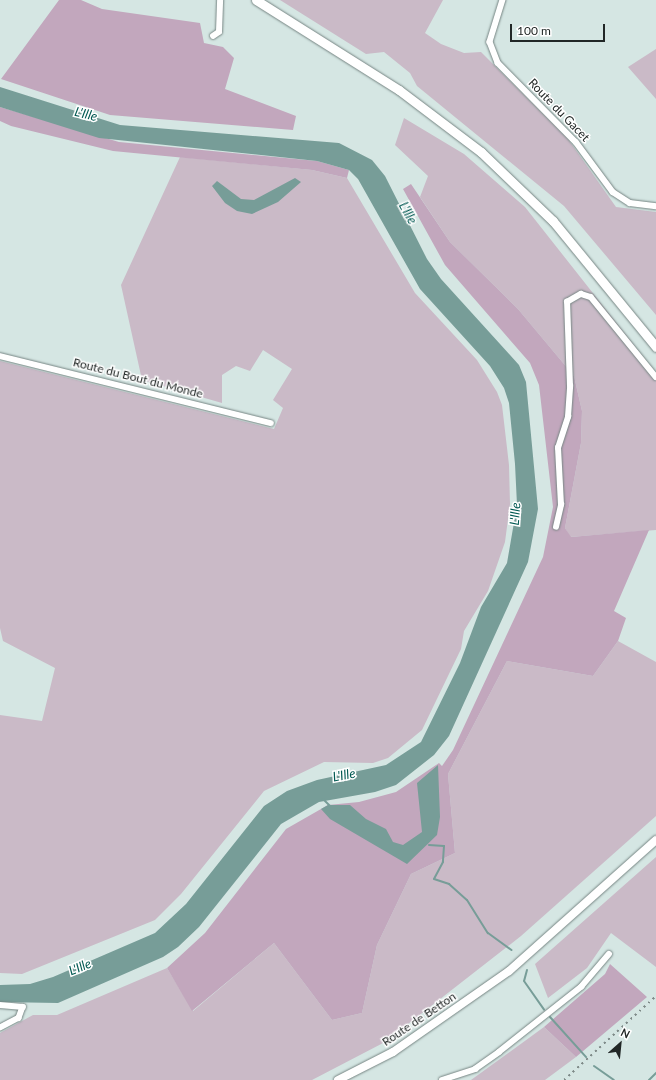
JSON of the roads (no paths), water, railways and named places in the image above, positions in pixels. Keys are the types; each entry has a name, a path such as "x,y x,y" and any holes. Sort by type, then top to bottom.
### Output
{"main road":[{"path":"256,0 399,90 481,152 553,221 656,347"},
{"name":"Route de Betton","path":"338,1080 349,1077 393,1052 509,971 656,840"}],"street":[{"path":"213,36 219,32 220,0"},
{"name":"Route du Gacet","path":"503,0 490,42 498,63 576,142 613,192 630,203 656,206"},
{"path":"556,527 561,505 558,448 568,417 570,386 567,302 581,294 590,297 656,376"},
{"name":"Route du Bout du Monde","path":"0,356 271,423"},
{"path":"442,1080 475,1069 499,1052 581,987 609,954"},
{"path":"0,1005 23,1008 19,1018 0,1028"}],"water":[{"name":"L'Ille","path":"0,87 120,125 339,143 372,160 385,176 427,259 441,279 519,365 526,382 538,509 528,562 449,736 434,755 396,785 375,792 319,802 281,824 199,927 178,947 163,957 58,1003 0,1002 0,985 30,984 53,977 155,933 186,904 264,806 287,791 317,780 386,765 421,742 460,663 481,607 507,563 517,505 515,464 509,403 504,388 490,366 420,289 358,179 349,170 317,161 99,138 0,107"},
{"path":"295,178 301,182 278,202 252,214 237,211 225,203 212,186 217,181 241,199 254,200"},
{"path":"438,765 440,817 437,835 407,864 330,819 321,809 328,805 350,805 366,819 386,829 393,842 403,845 422,832 417,783"}],"waterway":[{"path":"323,799 330,806"},
{"path":"429,845 444,846 443,862 434,879 449,884 467,900 488,933 511,950"},
{"path":"527,970 524,981 544,1010"},
{"path":"550,1017 586,1057"},
{"path":"594,1066 614,1080"},
{"path":"649,1080 656,1073"}],"railway":[{"path":"564,1080 656,996"}]}
